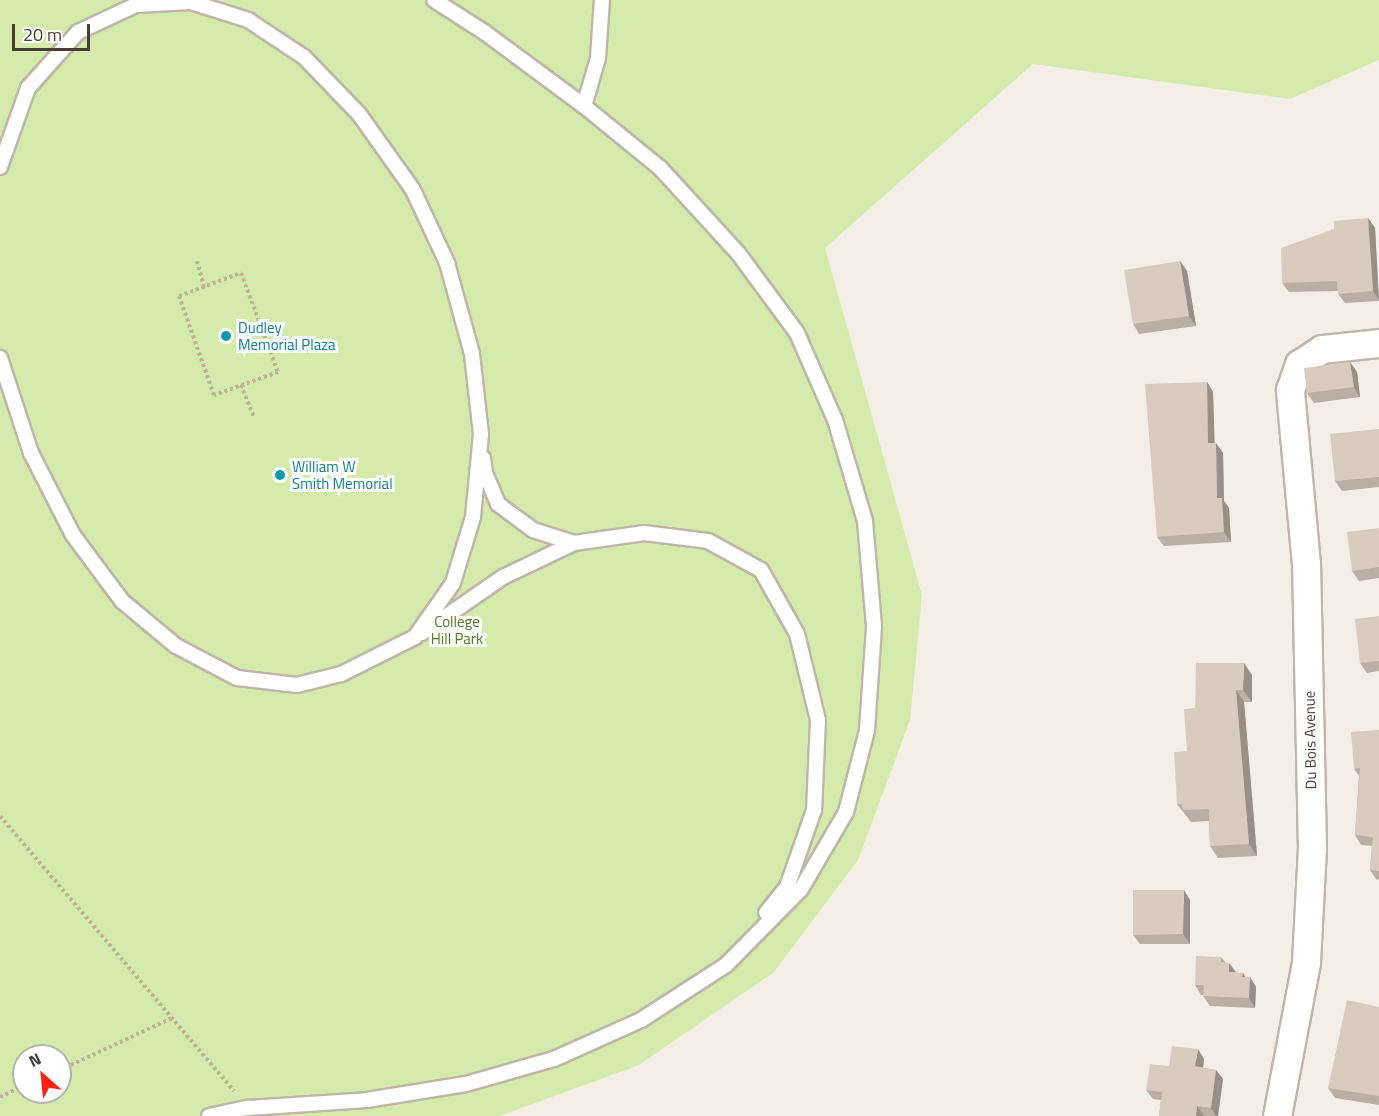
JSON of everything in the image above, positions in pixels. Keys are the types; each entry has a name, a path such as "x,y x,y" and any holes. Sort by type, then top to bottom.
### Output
{"street":[{"name":"Du Bois Avenue","path":"1277,1116 1306,962 1312,849 1306,564 1290,390 1299,364 1323,349 1379,343"}],"lane":[{"path":"209,1116 248,1108 367,1101 466,1084 543,1062 641,1020 726,964 801,889 846,812 867,730 874,626 865,521 835,420 797,333 738,253 660,168 584,106 484,32 434,0"},
{"path":"584,106 598,58 602,0"},
{"path":"0,167 28,88 78,32 137,2 191,2 248,20 304,57 359,114 413,190 447,263 472,354 485,473 498,504 533,530 574,543"},
{"path":"0,358 31,453 73,536 122,601 176,646 237,678 297,685 341,674 415,637 503,577 574,543 644,533 708,541 761,570 797,634 818,720 814,810 787,887 726,964"},
{"path":"415,637 453,583 473,517 481,434"}],"path":[{"path":"197,261 204,286"},
{"path":"241,273 278,372 241,385 214,395 178,296 241,273"},
{"path":"241,385 254,417"},
{"path":"0,816 248,1108"},
{"path":"72,1064 172,1018"}],"green space":[{"name":"College Hill Park","path":"0,0 1379,0 1379,60 1290,99 1033,64 825,248 922,595 910,720 858,860 774,972 639,1065 500,1116 0,1116"}],"building":[{"path":"1368,218 1373,291 1338,294 1337,281 1282,283 1281,248 1334,229 1334,221"},
{"path":"1180,261 1189,316 1133,324 1124,270"},
{"path":"1350,362 1354,387 1307,393 1304,368"},
{"path":"1207,382 1208,443 1216,443 1217,498 1222,498 1224,532 1157,537 1145,384"},
{"path":"1379,429 1379,477 1335,481 1330,434"},
{"path":"1379,528 1379,567 1352,571 1347,532"},
{"path":"1379,616 1379,661 1360,663 1355,619"},
{"path":"1196,663 1244,663 1243,690 1236,690 1249,844 1210,846 1209,809 1183,810 1182,804 1177,804 1174,752 1187,751 1184,709 1195,708"},
{"path":"1379,730 1379,871 1370,870 1373,837 1355,835 1360,768 1354,769 1351,732"},
{"path":"1133,890 1184,890 1183,934 1133,935"},
{"path":"1196,956 1221,957 1221,962 1229,963 1229,972 1243,973 1242,977 1250,977 1249,998 1203,996 1204,985 1195,985"},
{"path":"1347,1000 1379,1007 1379,1096 1328,1088"},
{"path":"1172,1046 1198,1049 1195,1066 1216,1070 1211,1108 1197,1106 1196,1116 1159,1116 1162,1092 1146,1090 1150,1064 1169,1066"}],"place":[{"name":"Dudley Memorial Plaza","path":"226,336"},
{"name":"William W Smith Memorial","path":"280,475"}]}
